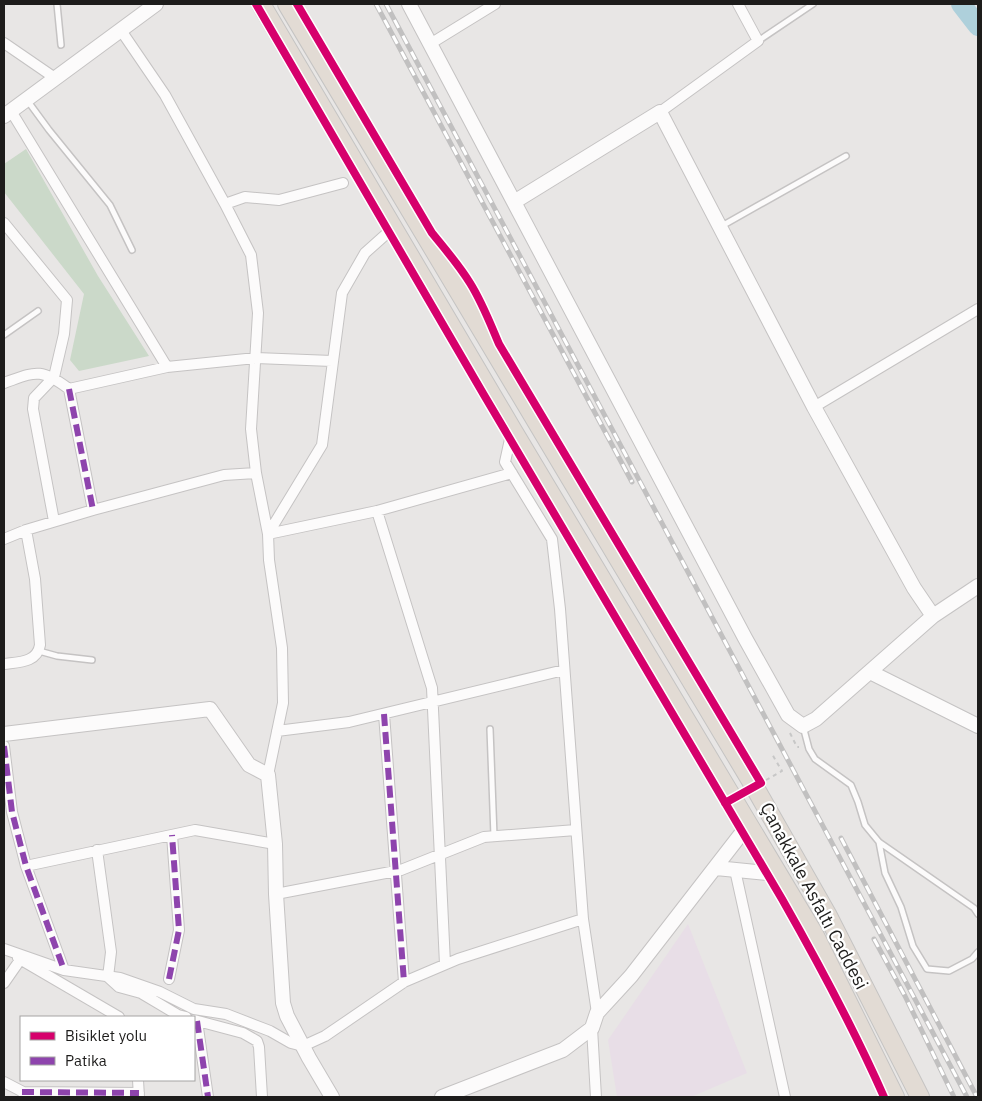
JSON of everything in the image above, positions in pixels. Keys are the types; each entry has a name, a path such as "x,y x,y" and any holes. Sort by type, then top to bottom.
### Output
{"highway":[{"path":"261,4 814,934 895,1097"},
{"name":"Çanakkale Asfaltı Caddesi","path":"287,4 754,786 828,916 892,1043 922,1093"}],"street":[{"path":"161,4 149,7 8,114 167,368"},
{"path":"409,4 744,638 788,715 803,726 816,719 933,616 978,586"},
{"path":"430,44 495,4"},
{"path":"514,202 660,112 758,41 738,4"},
{"path":"120,29 165,95 226,204 251,255 258,313 252,429 256,473 268,534 269,560 282,648 283,703 268,774 276,844 276,894 283,1003 287,1016 326,1093"},
{"path":"4,43 56,78"},
{"path":"660,112 814,407 914,588 933,616"},
{"path":"226,204 245,197 279,200 343,183"},
{"path":"4,223 67,300 64,334 54,377 34,398 33,409 54,521"},
{"path":"268,534 322,445 342,293 365,253 393,228"},
{"path":"814,407 978,308"},
{"path":"69,389 167,368 256,358 332,362"},
{"path":"4,383 35,372 54,377 69,389 93,510"},
{"path":"512,429 505,462 552,539 583,919 597,1013"},
{"path":"4,539 54,521 224,475 256,473"},
{"path":"268,534 377,511 512,473"},
{"path":"377,511 432,688 444,964"},
{"path":"4,664 32,658 39,652 40,632 35,579 26,530"},
{"path":"277,731 349,722 564,670"},
{"path":"870,672 978,726"},
{"path":"4,734 210,709 250,765 268,774"},
{"path":"384,714 404,982"},
{"path":"4,746 12,812 26,866 64,970"},
{"path":"596,1097 592,1028 597,1013 631,976 748,825"},
{"path":"26,866 194,830 276,844"},
{"path":"276,894 396,872 484,837 576,830"},
{"path":"169,980 179,930 172,835"},
{"path":"97,850 111,952 108,977"},
{"path":"716,868 767,873 781,880"},
{"path":"735,870 785,1097"},
{"path":"4,949 64,970 120,978 160,992 194,1009 226,1014 291,1043 303,1046 325,1036 404,982 458,958 583,919"},
{"path":"4,949 116,1016"},
{"path":"4,983 20,960"},
{"path":"108,977 119,988 141,993 182,1016"},
{"path":"208,1097 196,1020 243,1033 256,1040 259,1048 262,1097"},
{"path":"442,1097 563,1050 592,1028"},
{"path":"22,1092 139,1095 138,1081"},
{"path":"4,1082 35,1097"}],"lane":[{"path":"57,4 61,45"},
{"path":"758,41 813,4"},
{"path":"27,99 49,130 110,205 132,250"},
{"path":"720,227 846,156"},
{"path":"4,335 38,311"},
{"path":"39,652 92,660"},
{"path":"803,726 809,749 815,758 851,784 865,825 880,842 974,908 978,914"},
{"path":"490,729 494,836"},
{"path":"880,842 885,873 901,907 912,946 926,970 949,971 972,959 978,952"}],"path":[{"path":"788,728 797,747"},
{"path":"759,780 782,771 772,754"}],"shaded area":[{"path":"688,924 747,1073 691,1097 617,1097 608,1040"}],"green space":[{"path":"26,149 98,276 149,356 79,371 70,360 84,294 4,192 4,164"}],"waterway":[{"path":"961,4 978,26"}],"railway":[{"path":"376,4 632,482"},
{"path":"386,4 967,1097"},
{"path":"841,838 977,1097"},
{"path":"874,939 905,996 954,1097"}],"marked path":[{"path":"69,389 93,510"},
{"path":"384,714 404,982"},
{"path":"4,746 12,812 26,866 64,970"},
{"path":"169,979 179,930 172,835"},
{"path":"197,1021 208,1097"},
{"path":"22,1092 139,1093"}],"cycle path":[{"path":"256,4 484,395 782,899 836,997 884,1097"},
{"path":"297,4 432,233 466,276 486,313 499,344 761,783 725,803"}]}
